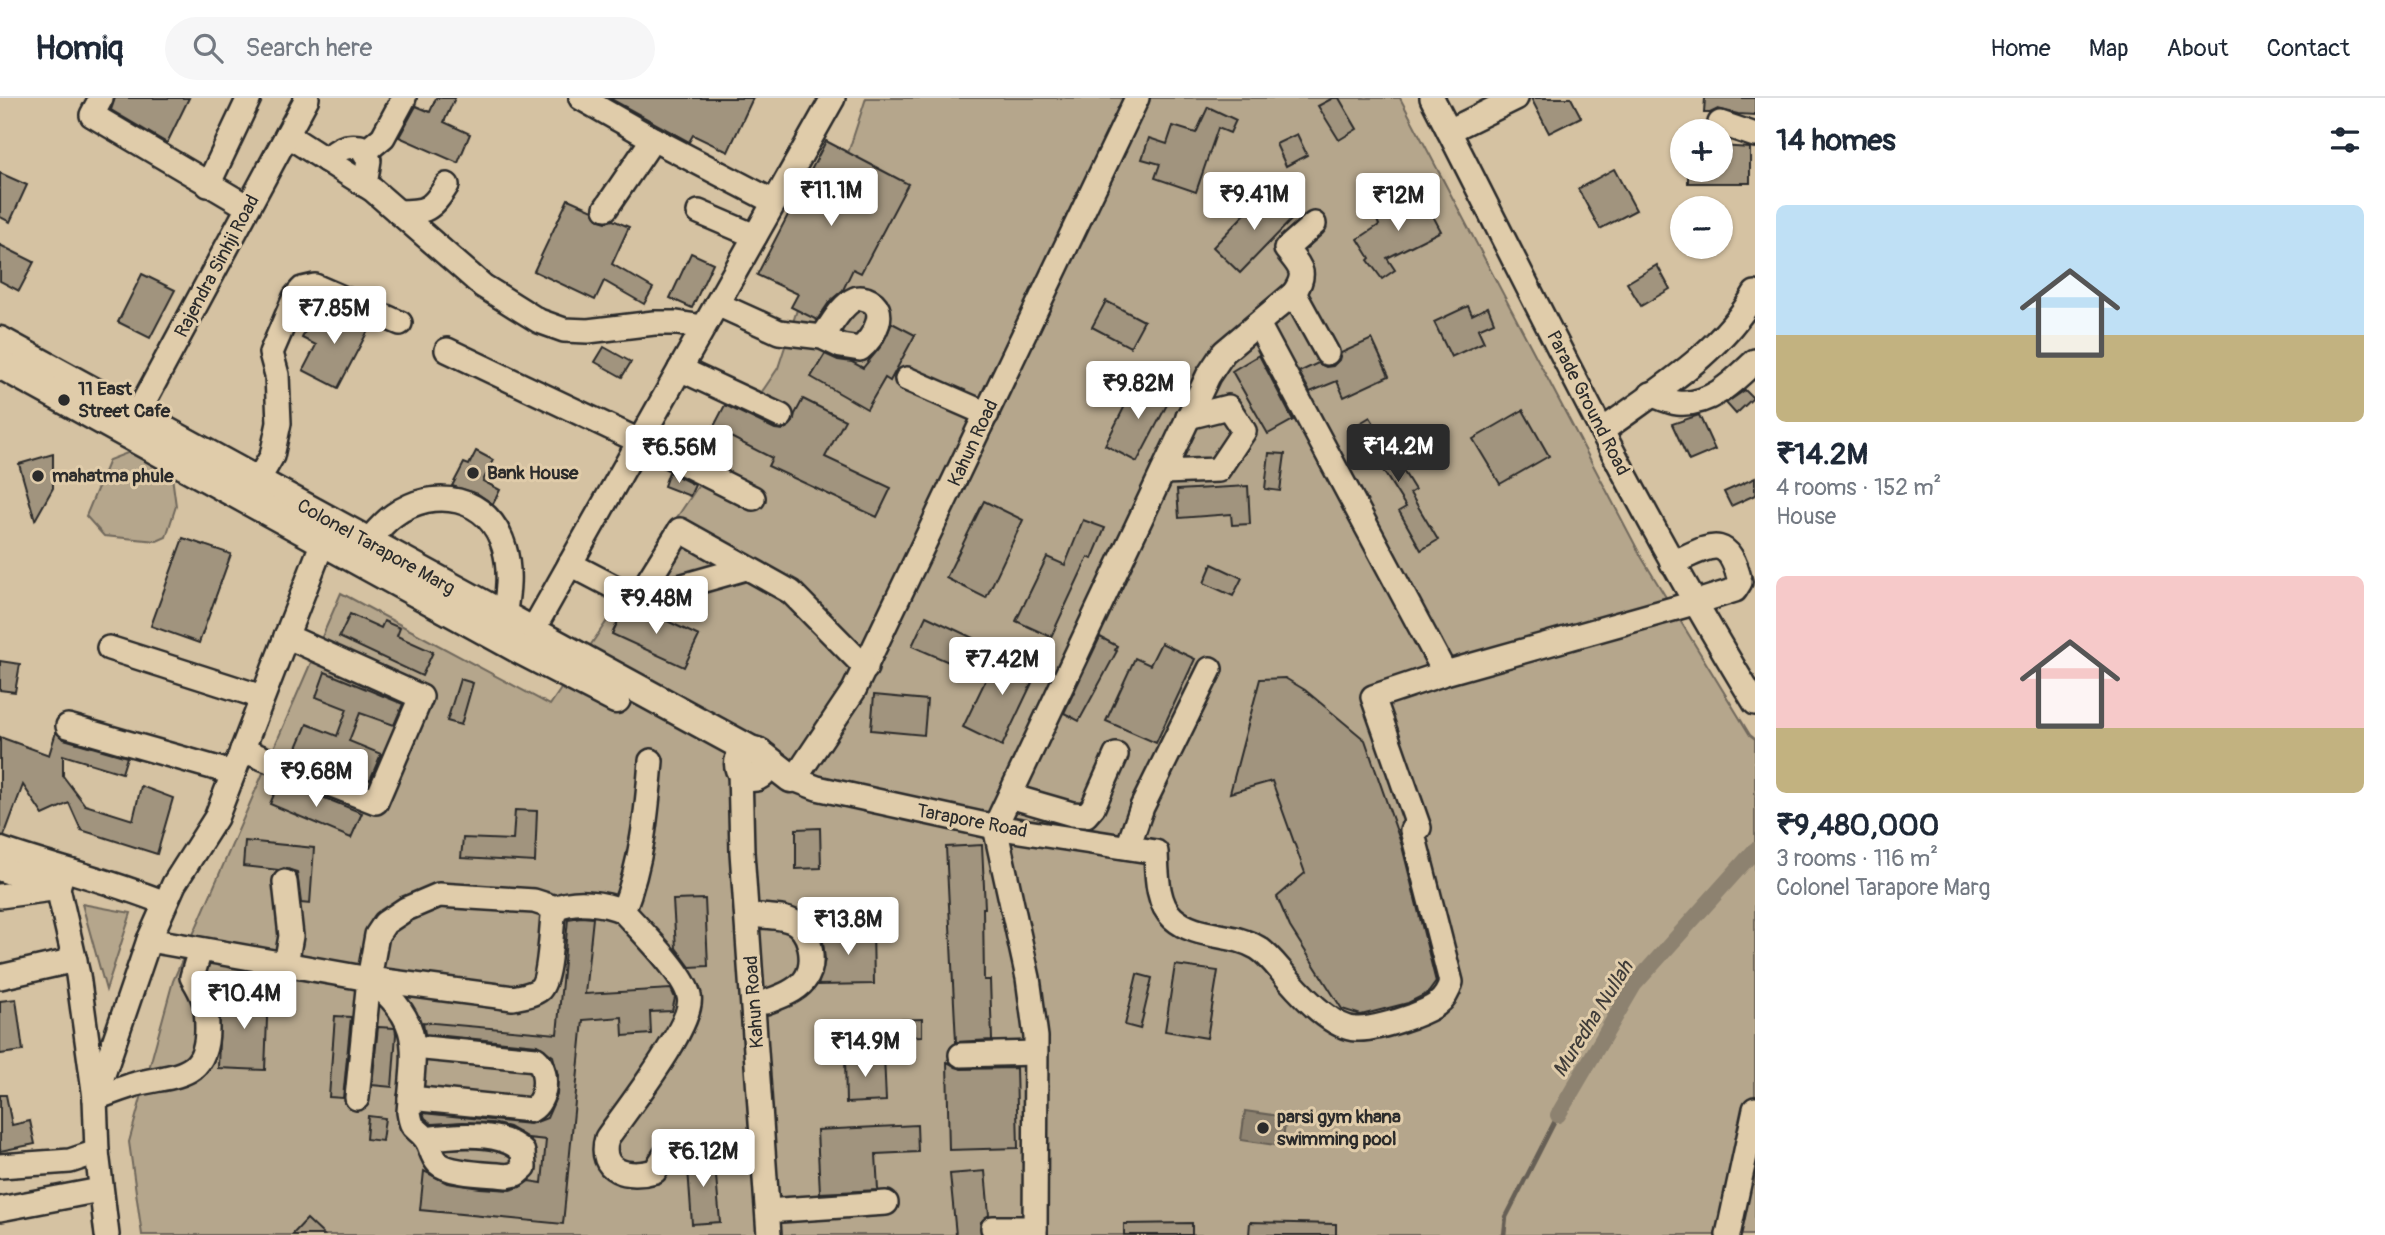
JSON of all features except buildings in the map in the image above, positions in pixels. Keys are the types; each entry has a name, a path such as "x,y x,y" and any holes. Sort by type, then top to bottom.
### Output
{"main road":[{"name":"Colonel Tarapore Marg","path":"0,341 131,424 752,765"},
{"name":"Colonel Tarapore Marg","path":"0,364 257,482 326,531 367,542 504,617 526,641"},
{"path":"752,765 791,778"}],"street":[{"path":"101,98 92,115 248,207"},
{"path":"208,185 249,98"},
{"name":"Rajendra Sinhji Road","path":"131,424 307,98"},
{"path":"365,152 383,137 404,98"},
{"path":"581,98 774,202"},
{"path":"526,641 833,98"},
{"name":"Kahun Road","path":"791,778 798,774 836,721 866,668 1137,98"},
{"name":"Parade Ground Road","path":"1432,98 1672,563 1755,703"},
{"path":"1449,131 1516,98"},
{"path":"1733,127 1755,135"},
{"path":"287,135 365,185 483,286 539,321 564,330 588,331 654,323 704,327"},
{"path":"606,208 653,139"},
{"path":"326,160 335,151 350,146 360,147 365,152 369,165 365,185"},
{"path":"397,212 426,210 435,204 447,185"},
{"path":"699,212 755,236"},
{"path":"993,1228 1035,1231 1036,1037 1028,978 995,827 1216,363 1224,352 1294,293 1302,274 1286,249 1314,224"},
{"path":"257,482 272,456 279,423 278,375 271,353 295,297 302,289 315,286 400,323"},
{"path":"1294,293 1327,353"},
{"path":"1602,431 1704,354 1745,310 1755,293"},
{"path":"717,304 779,332 822,337"},
{"path":"1258,324 1445,673 1694,603 1735,590 1739,586 1738,573 1728,551 1722,547 1709,547 1672,563"},
{"path":"447,350 753,498"},
{"path":"1651,394 1678,403 1701,401 1720,391 1755,361"},
{"path":"680,369 780,416"},
{"path":"907,379 986,414"},
{"path":"1163,472 1218,470 1244,431 1228,407 1188,417"},
{"path":"367,542 393,516 425,500 448,498 473,507 493,524 505,548 509,580 504,617"},
{"path":"637,599 680,530 791,593 866,668"},
{"path":"95,1098 149,940 170,893 216,818 326,531"},
{"path":"570,564 637,599 746,568"},
{"path":"242,750 376,802 421,697 286,636"},
{"path":"109,648 262,697"},
{"path":"1128,847 1142,807 1210,669"},
{"name":"Tarapore Road","path":"791,778 817,788 995,827 1156,852 1158,881 1164,907 1171,917 1184,926 1244,941 1261,950 1321,1012 1344,1026 1356,1029 1432,1009 1443,1000 1451,982 1412,830 1419,828 1373,697 1445,673"},
{"path":"68,726 233,773"},
{"path":"1010,796 1072,814 1086,815 1093,807 1115,755"},
{"path":"623,911 634,885 651,761"},
{"name":"Kahun Road","path":"752,765 782,1235"},
{"name":"Kahun Road","path":"752,765 742,852 769,1235"},
{"path":"0,849 61,879"},
{"path":"0,869 170,893"},
{"path":"0,896 61,879"},
{"path":"61,879 95,1098 100,1190 107,1235"},
{"path":"285,882 290,936 286,964"},
{"path":"357,1098 369,979 377,935 392,918 439,895 534,901 556,908 566,903 612,906 623,911 679,976 690,996 689,1013 678,1035 607,1138 604,1148 606,1158 616,1170 642,1175 655,1171 668,1150"},
{"path":"149,940 369,979 513,998 541,988 545,979 556,908"},
{"path":"761,916 798,924 808,940 811,960 810,970 802,984 766,1002"},
{"path":"95,1098 134,1085 184,1074 194,1068 202,1057 207,1043 207,1006 192,976 200,950"},
{"path":"0,976 75,960"},
{"path":"369,979 395,1001 406,1016 414,1047 409,1112 413,1127 426,1139"},
{"path":"83,1009 97,1017 113,1019 124,1014"},
{"path":"410,1098 531,1110 540,1103 544,1086 542,1068 536,1059 414,1047"},
{"path":"961,1055 1035,1053"},
{"path":"1728,1235 1748,1174 1755,1109"},
{"path":"0,1166 69,1161 97,1153"},
{"path":"0,1209 100,1190"},
{"path":"782,1210 886,1203"}],"shaded area":[{"path":"866,98 1400,98 1642,558 1750,735 1755,739 1755,1235 142,1235 129,1142 173,981 341,593 550,705 778,368"},
{"path":"135,450 171,469 176,506 166,537 157,541 104,536 86,516 109,460"},
{"path":"82,904 131,913 106,990"},
{"name":"parsi gym khana swimming pool","path":"1245,1111 1286,1117 1282,1146 1241,1140"}],"waterway":[{"name":"Muredha Nullah","path":"1558,1115 1634,985 1755,850"},
{"name":"Muredha Nullah","path":"1504,1235 1506,1217 1558,1115"}],"place":[{"name":"11 East Street Cafe","path":"64,400"},
{"name":"Bank House","path":"473,473"},
{"name":"mahatma phule","path":"38,476"},
{"name":"parsi gym khana swimming pool","path":"1263,1128"}]}
